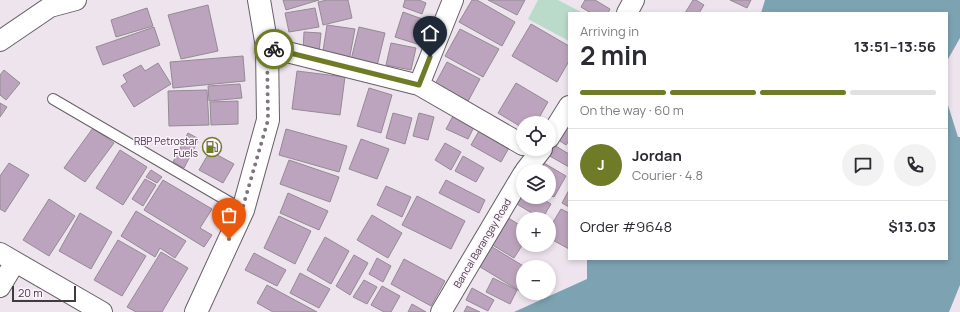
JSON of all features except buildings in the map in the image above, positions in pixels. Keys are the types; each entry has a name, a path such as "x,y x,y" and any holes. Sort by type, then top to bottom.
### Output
{"main road":[{"path":"196,312 242,210 268,120 267,47 259,0"}],"street":[{"path":"628,12 634,0"},
{"path":"0,41 50,7 64,1"},
{"path":"419,85 446,5"},
{"path":"267,47 419,85 516,136"},
{"name":"Bancal Barangay Road","path":"556,123 568,107"},
{"name":"Bancal Barangay Road","path":"441,312 516,185"},
{"path":"0,287 8,258 102,312"}],"lane":[{"path":"53,99 242,210"}],"green space":[{"path":"538,0 558,0 581,12 568,12 568,40 528,19"}],"water":[{"path":"765,0 960,0 960,38 948,59 948,12 761,12"},
{"path":"948,105 958,137 960,137 960,285 949,312 514,312 541,300 556,300 556,293 587,279 587,260 948,260"}],"way so far":[{"path":"229,239 242,210 268,120 267,47 274,49"}],"place":[{"name":"RBP Petrostar Fuels","path":"212,147"}],"route":[{"path":"274,49 419,85 430,57"}]}
